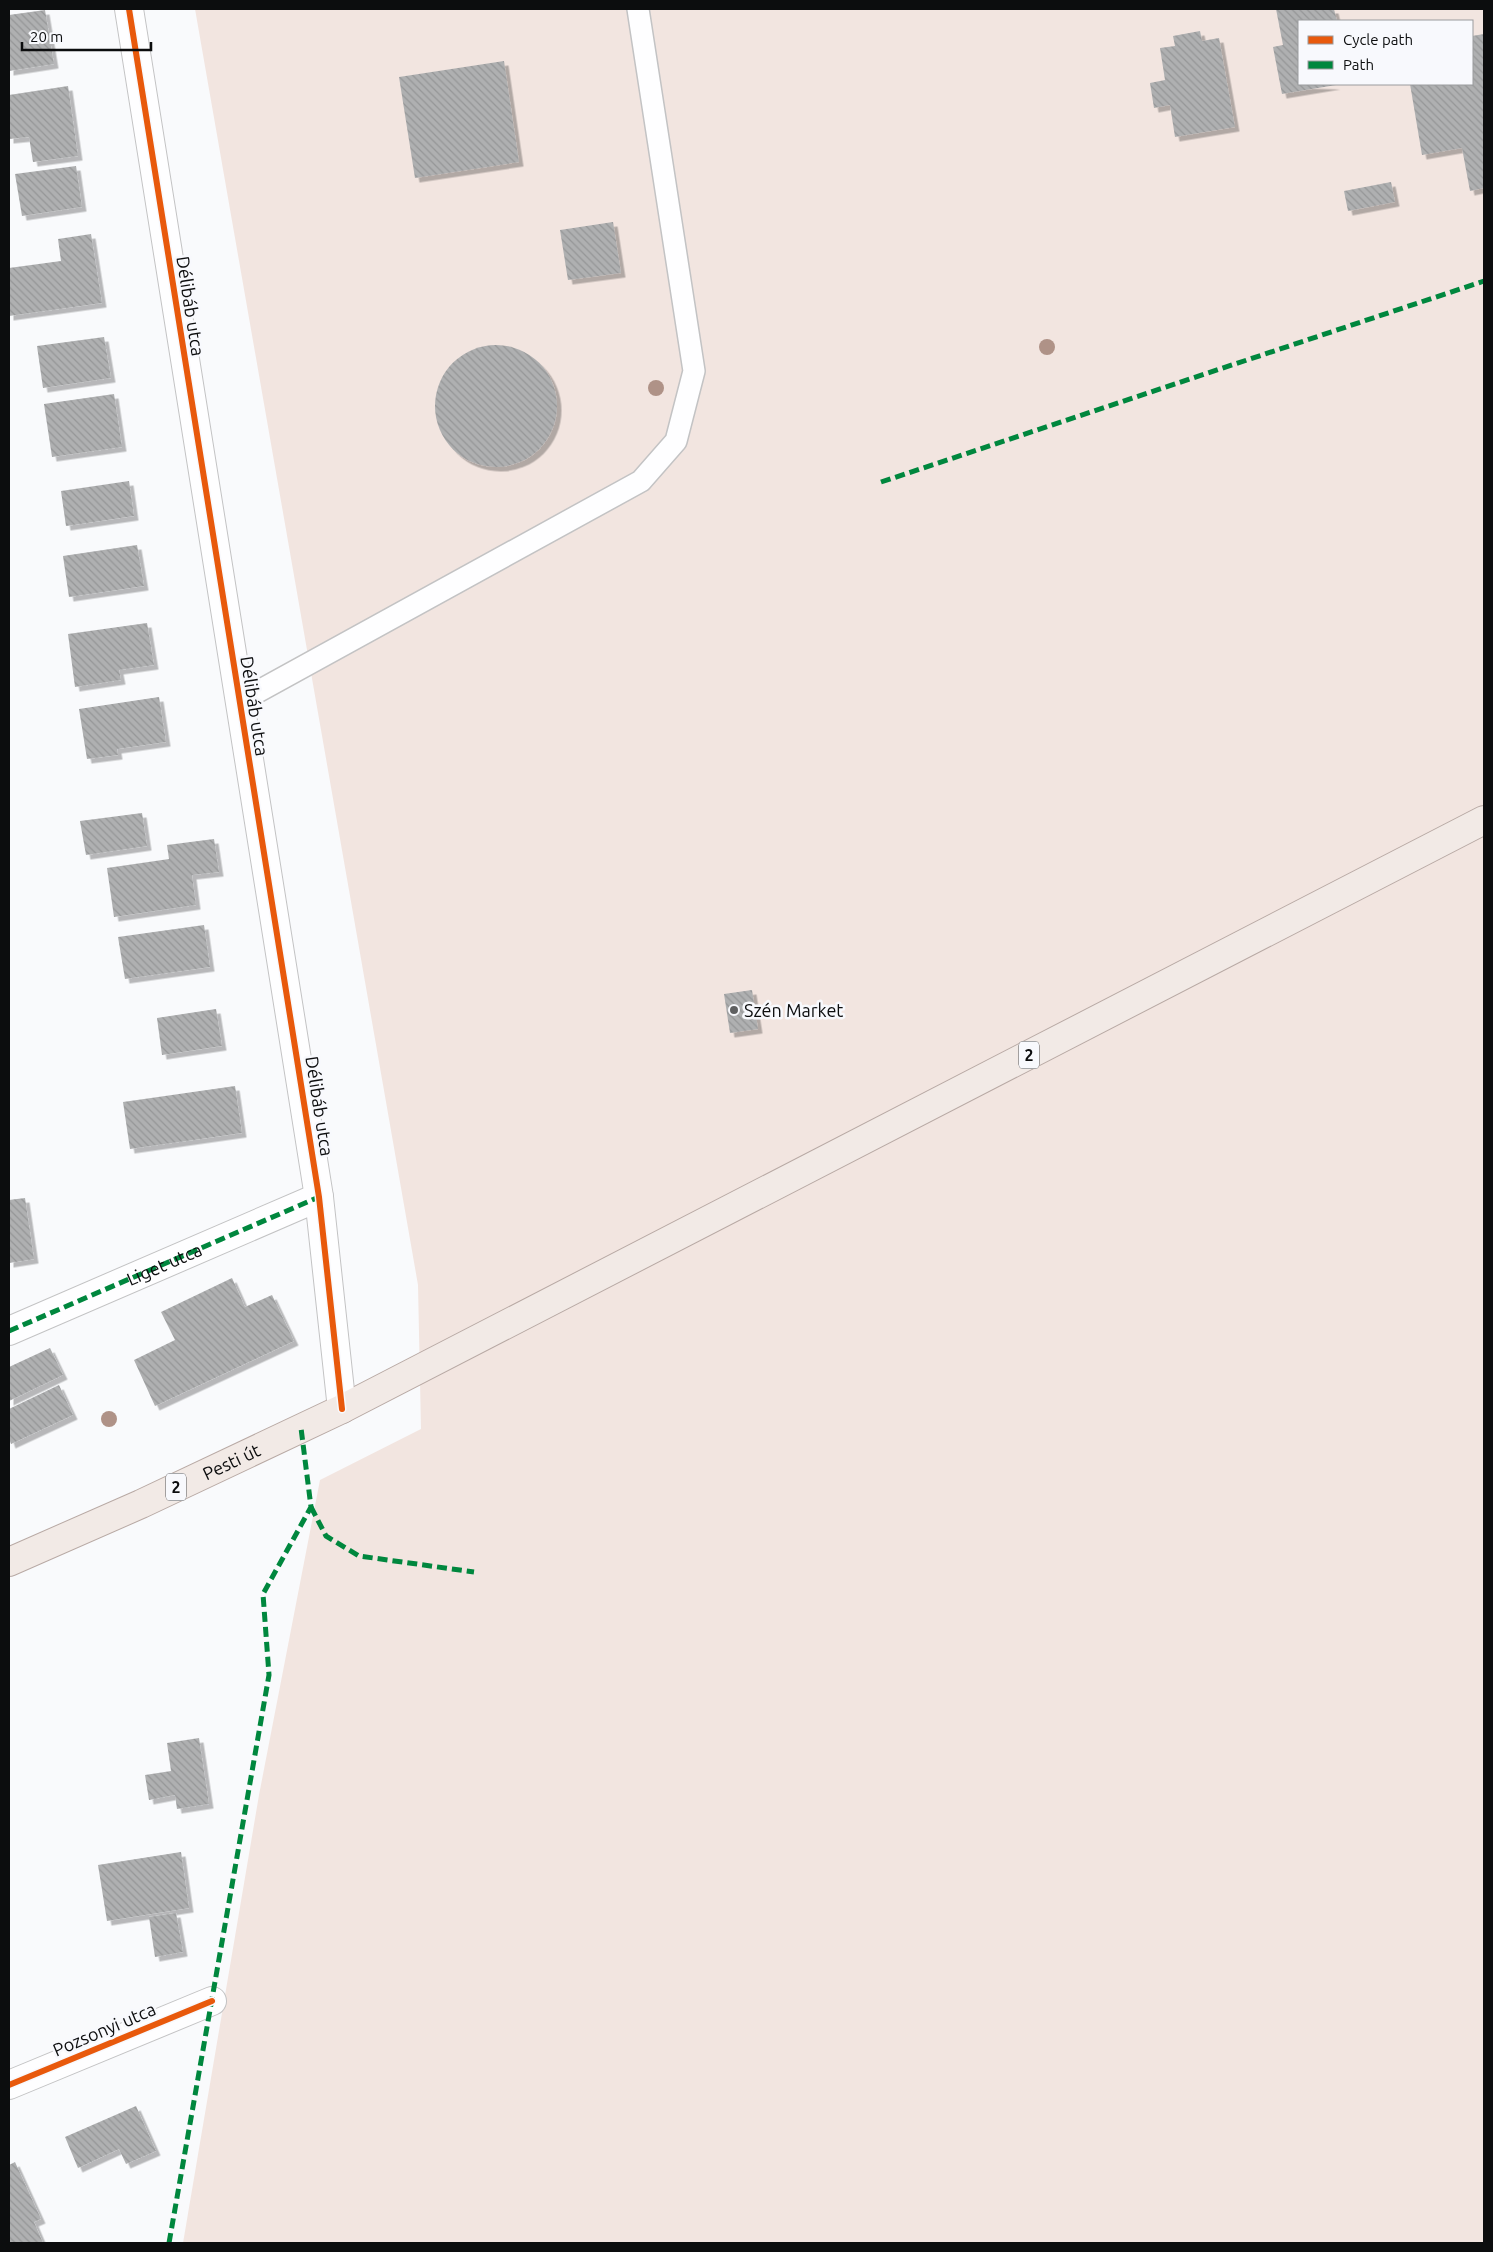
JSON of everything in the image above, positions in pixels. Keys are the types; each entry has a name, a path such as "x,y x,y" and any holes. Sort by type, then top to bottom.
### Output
{"main road":[{"name":"2","path":"342,1409 1484,820"},
{"name":"Pesti út","path":"9,1562 141,1504 342,1409"}],"street":[{"name":"Délibáb utca","path":"129,9 320,1197 342,1409"},
{"name":"Liget utca","path":"9,1332 320,1197"},
{"name":"Pozsonyi utca","path":"9,2085 212,2001"}],"lane":[{"path":"239,702 641,481 676,441 694,371 638,9"}],"shaded area":[{"path":"195,9 1484,9 1484,2243 183,2243 259,1795 320,1480 421,1429 418,1285"}],"building":[{"path":"1276,9 1334,9 1337,20 1298,20 1298,85 1336,85 1282,94 1273,47 1283,45"},
{"path":"45,10 54,64 9,71 9,15"},
{"path":"1200,31 1202,41 1219,38 1235,127 1175,137 1170,105 1154,108 1150,83 1165,80 1160,48 1175,46 1173,36"},
{"path":"1484,34 1484,188 1470,191 1462,148 1422,155 1410,85 1473,85 1473,36"},
{"path":"504,61 519,162 415,178 399,77"},
{"path":"68,86 78,156 33,162 29,137 9,139 9,95"},
{"path":"76,166 82,207 22,216 15,174"},
{"path":"1391,182 1395,202 1348,211 1344,191"},
{"path":"613,222 621,273 568,280 560,230"},
{"path":"91,234 102,303 9,316 9,268 61,261 58,239"},
{"path":"104,337 111,378 43,388 37,346"},
{"path":"496,345 508,346 519,350 530,355 539,363 547,372 552,383 556,394 556,418 552,429 547,440 539,449 530,457 519,462 508,466 496,467 484,466 473,462 462,457 453,449 445,440 440,429 436,418 435,406 436,394 440,383 445,372 453,363 462,355 473,350 484,346"},
{"path":"114,394 122,447 52,457 44,404"},
{"path":"129,481 134,516 66,526 61,491"},
{"path":"137,545 144,586 69,597 63,556"},
{"path":"147,623 154,665 119,670 121,680 75,687 68,634"},
{"path":"159,697 166,742 117,749 118,755 87,759 79,709"},
{"path":"142,813 147,846 86,855 80,821"},
{"path":"214,839 219,872 192,875 196,905 114,917 107,868 169,859 167,845"},
{"path":"204,925 210,967 125,979 118,937"},
{"path":"752,990 758,1029 730,1033 724,994"},
{"path":"216,1009 222,1046 162,1055 157,1018"},
{"path":"235,1086 242,1133 130,1149 123,1102"},
{"path":"25,1198 34,1259 9,1263 9,1200"},
{"path":"232,1278 245,1307 272,1295 294,1341 155,1406 134,1360 175,1340 161,1312"},
{"path":"50,1348 63,1375 9,1401 9,1367"},
{"path":"59,1385 73,1415 11,1444 9,1438 9,1409"},
{"path":"199,1738 209,1804 177,1809 175,1795 149,1800 145,1775 171,1771 167,1743"},
{"path":"181,1852 189,1908 107,1921 98,1865"},
{"path":"176,1913 183,1952 155,1957 149,1917"},
{"path":"136,2106 156,2151 126,2164 119,2149 78,2168 65,2137"},
{"path":"15,2162 41,2219 34,2222 43,2243 9,2243 9,2165"}],"marked path":[{"path":"881,482 1484,281"},
{"path":"9,1331 319,1197"},
{"path":"169,2243 269,1675 263,1594 311,1507 301,1428"},
{"path":"311,1507 326,1536 359,1556 474,1572"}],"cycle path":[{"path":"129,9 319,1197 342,1409"},
{"path":"9,2085 212,2001"}],"place":[{"name":"Szén Market","path":"734,1010"}]}
